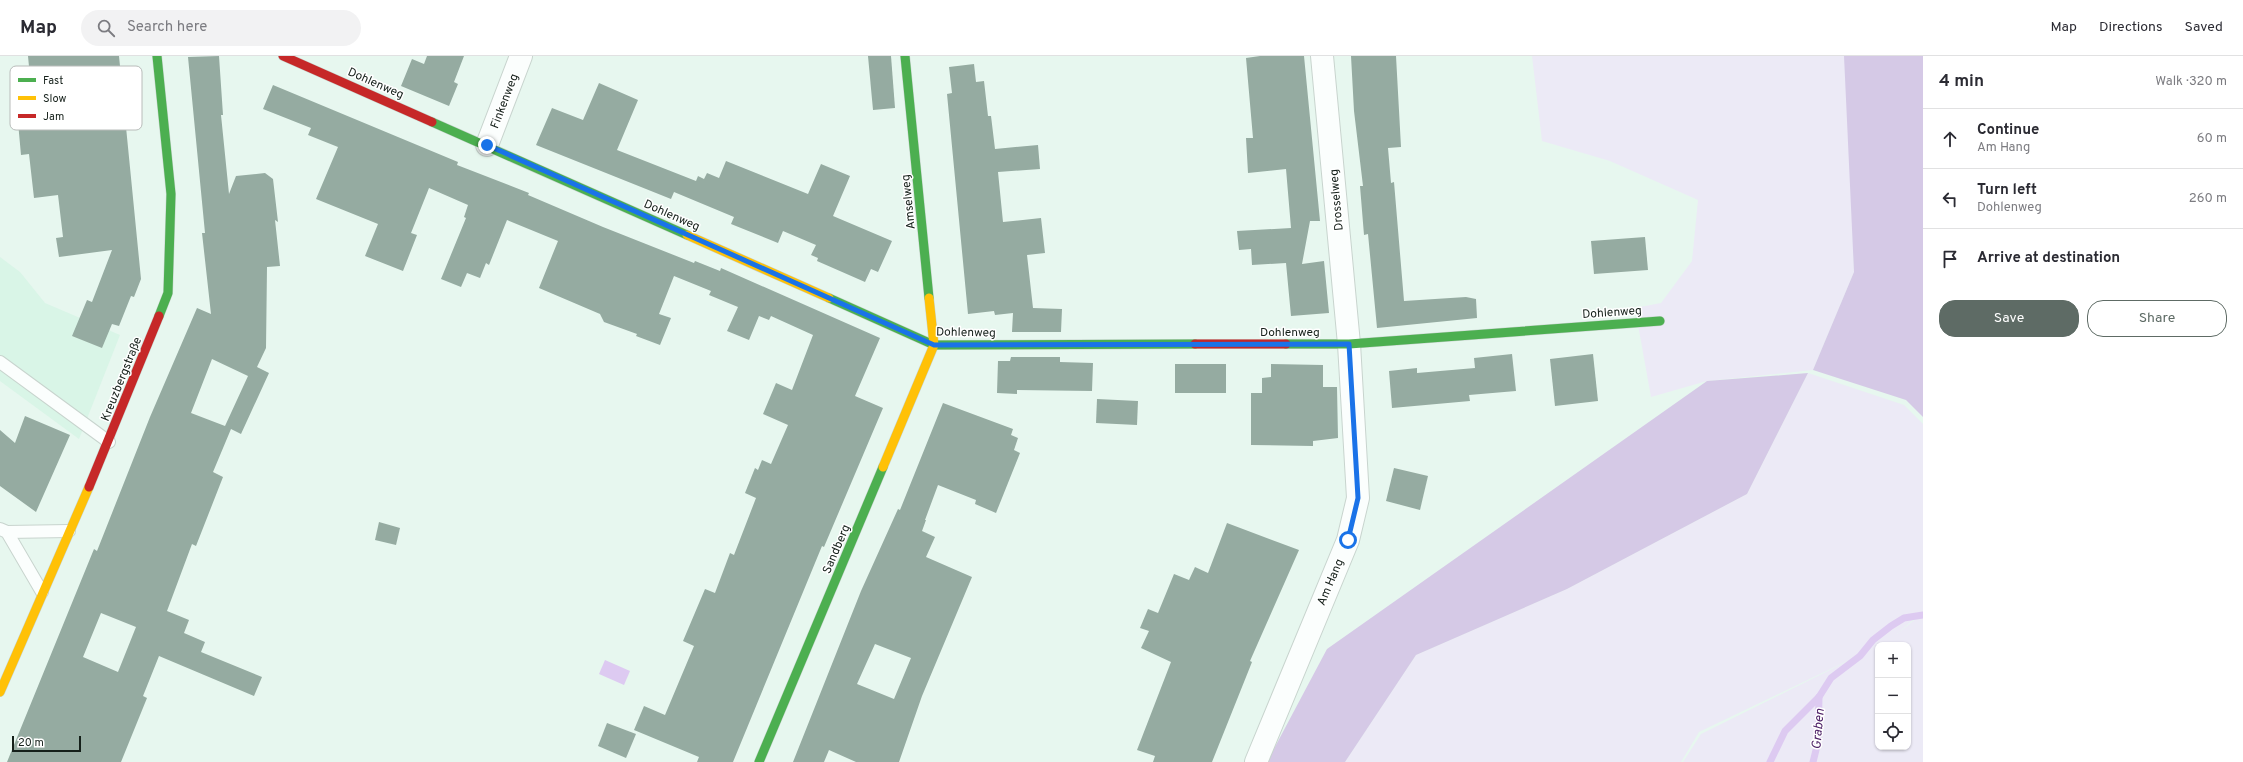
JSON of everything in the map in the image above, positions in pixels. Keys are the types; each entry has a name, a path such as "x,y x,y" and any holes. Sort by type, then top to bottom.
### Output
{"street":[{"name":"Kreuzbergstraße","path":"0,692 69,530 109,442 168,293 171,194 157,56"},
{"name":"Dohlenweg","path":"283,56 487,145 934,345 1349,344 1660,321"},
{"name":"Finkenweg","path":"487,145 521,56"},
{"name":"Amselweg","path":"905,56 934,345"},
{"name":"Drosselweg","path":"1322,56 1349,344"},
{"name":"Am Hang","path":"1256,762 1348,540 1358,498 1349,344"},
{"name":"Sandberg","path":"759,762 934,345"}],"lane":[{"path":"0,362 109,442"},
{"path":"3,531 69,530"},
{"path":"3,531 42,592"}],"shaded area":[{"path":"1532,56 1846,56 1854,272 1813,370 1707,381 1651,397 1635,308 1661,303 1692,261 1698,200 1610,161 1542,141"},
{"path":"1844,56 1923,56 1923,417 1906,400 1813,370 1854,272"},
{"path":"0,257 20,272 45,303 120,335 79,439 0,381"},
{"path":"1808,373 1904,405 1923,424 1923,611 1897,634 1923,613 1923,762 1683,762 1701,734 1868,651 1699,732 1681,762 1345,762 1416,655 1567,589 1747,494"},
{"path":"1808,373 1747,494 1567,589 1416,655 1345,762 1267,762 1327,649 1707,381"},
{"path":"605,660 630,671 624,685 599,674"}],"building":[{"path":"28,56 119,56 120,66 29,66"},
{"path":"219,56 223,115 221,115 229,194 236,176 265,173 273,179 278,222 275,220 280,266 267,267 266,348 257,367 269,373 241,434 231,429 213,472 223,477 196,546 192,544 167,611 189,620 184,633 205,642 201,652 262,677 254,696 159,656 143,696 147,698 121,762 7,762 94,549 97,551 150,417 197,308 211,314 202,233 205,233 188,57","holes":["212,359 248,376 225,426 191,413","101,613 136,627 118,672 83,657"]},
{"path":"427,56 464,56 454,82 458,84 449,106 401,86 412,59 424,64"},
{"path":"868,56 891,56 895,108 873,110"},
{"path":"1260,56 1304,56 1320,221 1310,221 1302,264 1324,261 1329,313 1291,316 1286,263 1252,265 1251,249 1239,250 1237,231 1291,228 1286,169 1248,173 1246,138 1253,138 1246,58"},
{"path":"1351,56 1396,56 1401,147 1388,148 1391,183 1394,182 1404,301 1466,297 1476,299 1477,318 1377,328 1368,234 1364,235 1360,186 1363,186 1354,111"},
{"path":"974,64 976,82 984,81 988,116 991,116 995,149 1038,145 1040,169 998,172 1003,222 1041,218 1045,253 1027,255 1033,308 1062,309 1061,332 1012,332 1013,313 995,315 994,311 968,314 947,94 952,93 949,67"},
{"path":"599,83 638,100 617,150 696,181 698,176 704,179 707,173 719,178 726,161 808,194 821,164 850,176 833,216 892,241 878,272 871,269 865,282 817,261 818,258 811,255 816,245 783,231 778,243 731,224 734,217 674,192 671,199 536,145 552,108 583,120"},
{"path":"273,85 458,162 457,165 529,193 528,195 603,227 694,263 695,261 720,271 721,268 880,338 855,396 883,408 824,547 822,546 733,762 697,762 699,757 634,730 644,706 665,715 694,646 683,641 705,589 715,593 730,553 734,555 756,498 745,493 755,468 758,470 762,460 771,464 788,425 763,414 776,383 792,390 813,335 771,316 769,320 759,316 749,340 727,331 738,307 709,295 711,291 674,276 659,314 671,318 660,345 636,336 637,334 604,322 600,314 539,288 558,241 507,220 489,265 486,263 480,278 467,273 461,287 441,279 466,218 464,217 468,205 429,188 411,233 417,235 403,271 365,256 378,224 316,199 338,147 308,135 311,128 263,109"},
{"path":"19,130 126,130 141,279 134,297 131,296 119,326 112,324 102,348 72,336 87,300 92,302 112,250 59,257 56,238 63,237 58,195 34,198 29,154 21,155"},
{"path":"1645,237 1648,270 1594,274 1591,241"},
{"path":"1512,354 1516,391 1469,395 1470,401 1392,408 1389,371 1417,368 1417,373 1475,368 1474,358"},
{"path":"1593,354 1598,401 1555,406 1550,359"},
{"path":"1011,357 1060,357 1060,362 1093,363 1092,391 1017,390 1017,394 997,393 998,361 1010,361"},
{"path":"1175,364 1226,364 1226,393 1175,393"},
{"path":"1271,364 1323,365 1323,387 1337,387 1338,438 1313,441 1313,446 1251,445 1251,393 1262,393 1262,378 1271,377"},
{"path":"1097,399 1138,401 1137,425 1096,423"},
{"path":"943,403 1013,429 1011,435 1018,438 1014,450 1020,453 996,513 975,504 976,500 938,485 925,520 922,531 935,537 926,557 972,577 922,696 899,762 856,762 829,750 824,762 793,762 861,591 898,509 900,510","holes":["875,644 911,658 894,699 857,684"]},
{"path":"25,416 70,435 36,512 0,486 0,430 15,443"},
{"path":"1394,468 1428,476 1420,510 1386,501"},
{"path":"379,522 400,528 396,545 375,540"},
{"path":"1227,523 1299,550 1250,661 1252,662 1212,762 1153,762 1155,756 1137,750 1171,662 1141,648 1149,631 1140,628 1148,609 1158,613 1174,574 1189,580 1195,567 1208,573"},
{"path":"607,723 636,734 626,758 598,746"}],"waterway":[{"path":"1770,762 1785,731 1819,697 1831,678 1860,656 1873,640 1891,626 1904,618 1923,615"},
{"name":"Graben","path":"1813,762 1818,742 1819,697"}],"traffic: fast":[{"path":"157,56 171,194 168,293 159,316"},
{"path":"905,56 929,298"},
{"path":"432,122 687,235"},
{"path":"829,298 934,345 1195,344"},
{"path":"1286,344 1349,344 1660,321"},
{"path":"759,762 883,467"}],"traffic: slow":[{"path":"687,235 829,298"},
{"path":"883,467 934,345 929,298"},
{"path":"0,692 89,487"}],"traffic: jam":[{"path":"283,56 432,122"},
{"path":"89,487 159,316"},
{"path":"1195,344 1286,344"}],"route":[{"path":"487,145 934,345 1349,344 1357,460 1358,498 1348,540"}]}
